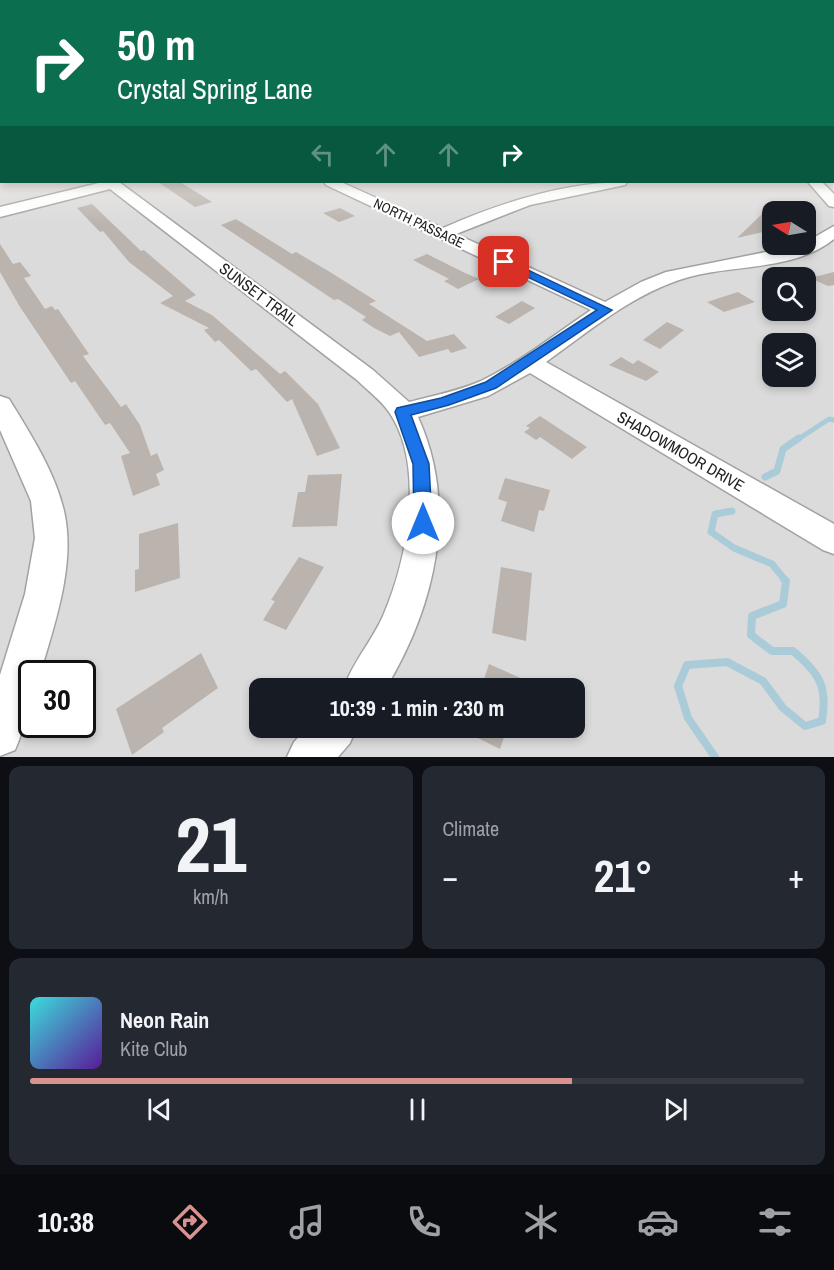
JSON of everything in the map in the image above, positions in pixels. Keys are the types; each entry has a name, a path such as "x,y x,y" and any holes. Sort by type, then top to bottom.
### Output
{"street":[{"path":"0,212 112,183"},
{"name":"SUNSET TRAIL","path":"112,183 365,375 402,412"},
{"name":"NORTH PASSAGE","path":"333,183 606,310"},
{"path":"442,234 508,207 556,195 603,188 617,183"},
{"path":"816,183 834,202"},
{"path":"370,678 388,646 405,608 417,569 423,537 421,464 402,412 470,394 491,385 639,290 674,275 803,249 827,239 834,231"},
{"name":"SHADOWMOOR DRIVE","path":"528,362 834,540"},
{"path":"0,405 49,511 51,550 44,585 0,735"},
{"path":"309,757 326,738"}],"shaded area":[{"path":"0,183 833,183 834,757 0,757"}],"building":[{"path":"159,183 182,183 212,202 195,207"},
{"path":"92,204 141,251 144,250 196,295 185,301 212,315 280,374 285,371 318,404 340,448 317,456 292,399 287,402 256,369 251,371 219,340 215,342 204,330 209,328 160,303 173,296 129,262 103,231 100,232 77,208"},
{"path":"340,208 355,216 339,222 323,213"},
{"path":"762,214 762,232 737,238"},
{"path":"236,219 292,254 296,252 376,301 369,304 427,341 454,334 467,348 451,353 448,349 419,357 399,332 390,336 374,328 362,320 366,317 338,299 334,300 221,225"},
{"path":"0,244 13,264 20,262 31,276 24,278 45,309 52,306 55,310 58,309 89,354 83,356 121,407 126,404 140,425 151,456 157,453 164,470 156,474 160,485 133,496 121,456 130,453 110,423 105,425 75,381 71,383 20,307 0,272"},
{"path":"427,254 479,279 458,289 444,281 449,279 413,260"},
{"path":"834,272 834,285 828,286 816,281 816,276"},
{"path":"738,292 755,302 724,312 707,302"},
{"path":"522,301 535,308 509,324 495,317"},
{"path":"667,322 684,330 660,349 643,340"},
{"path":"621,357 633,364 638,360 659,372 646,381 609,365"},
{"path":"540,416 587,447 572,459 540,437 536,440 524,432 530,428 526,426"},
{"path":"342,474 337,526 292,527 298,492 305,492 308,475"},
{"path":"505,478 550,490 544,511 539,510 534,532 501,521 507,502 498,499"},
{"path":"178,523 180,578 135,592 135,570 139,569 139,534"},
{"path":"299,557 324,567 286,630 263,620 275,601 271,600"},
{"path":"501,567 532,573 526,641 492,633"},
{"path":"201,653 218,688 162,728 164,732 132,755 116,709"},
{"path":"489,664 520,678 484,678"},
{"path":"478,738 504,738 500,749"}],"waterway":[{"path":"797,440 829,419 834,420"},
{"path":"765,477 777,471 783,449 799,438"},
{"path":"732,511 715,514 711,532 734,548 772,564 785,580"},
{"path":"715,757 688,718 678,686 687,665 727,662 763,681 783,708 805,726 822,721 824,709 822,689 820,681 809,666 793,651 772,651 751,635 752,616 783,604 785,580"}],"route":[{"path":"423,523 421,464 416,444 402,412 444,402 491,385 606,310 504,262"}]}
